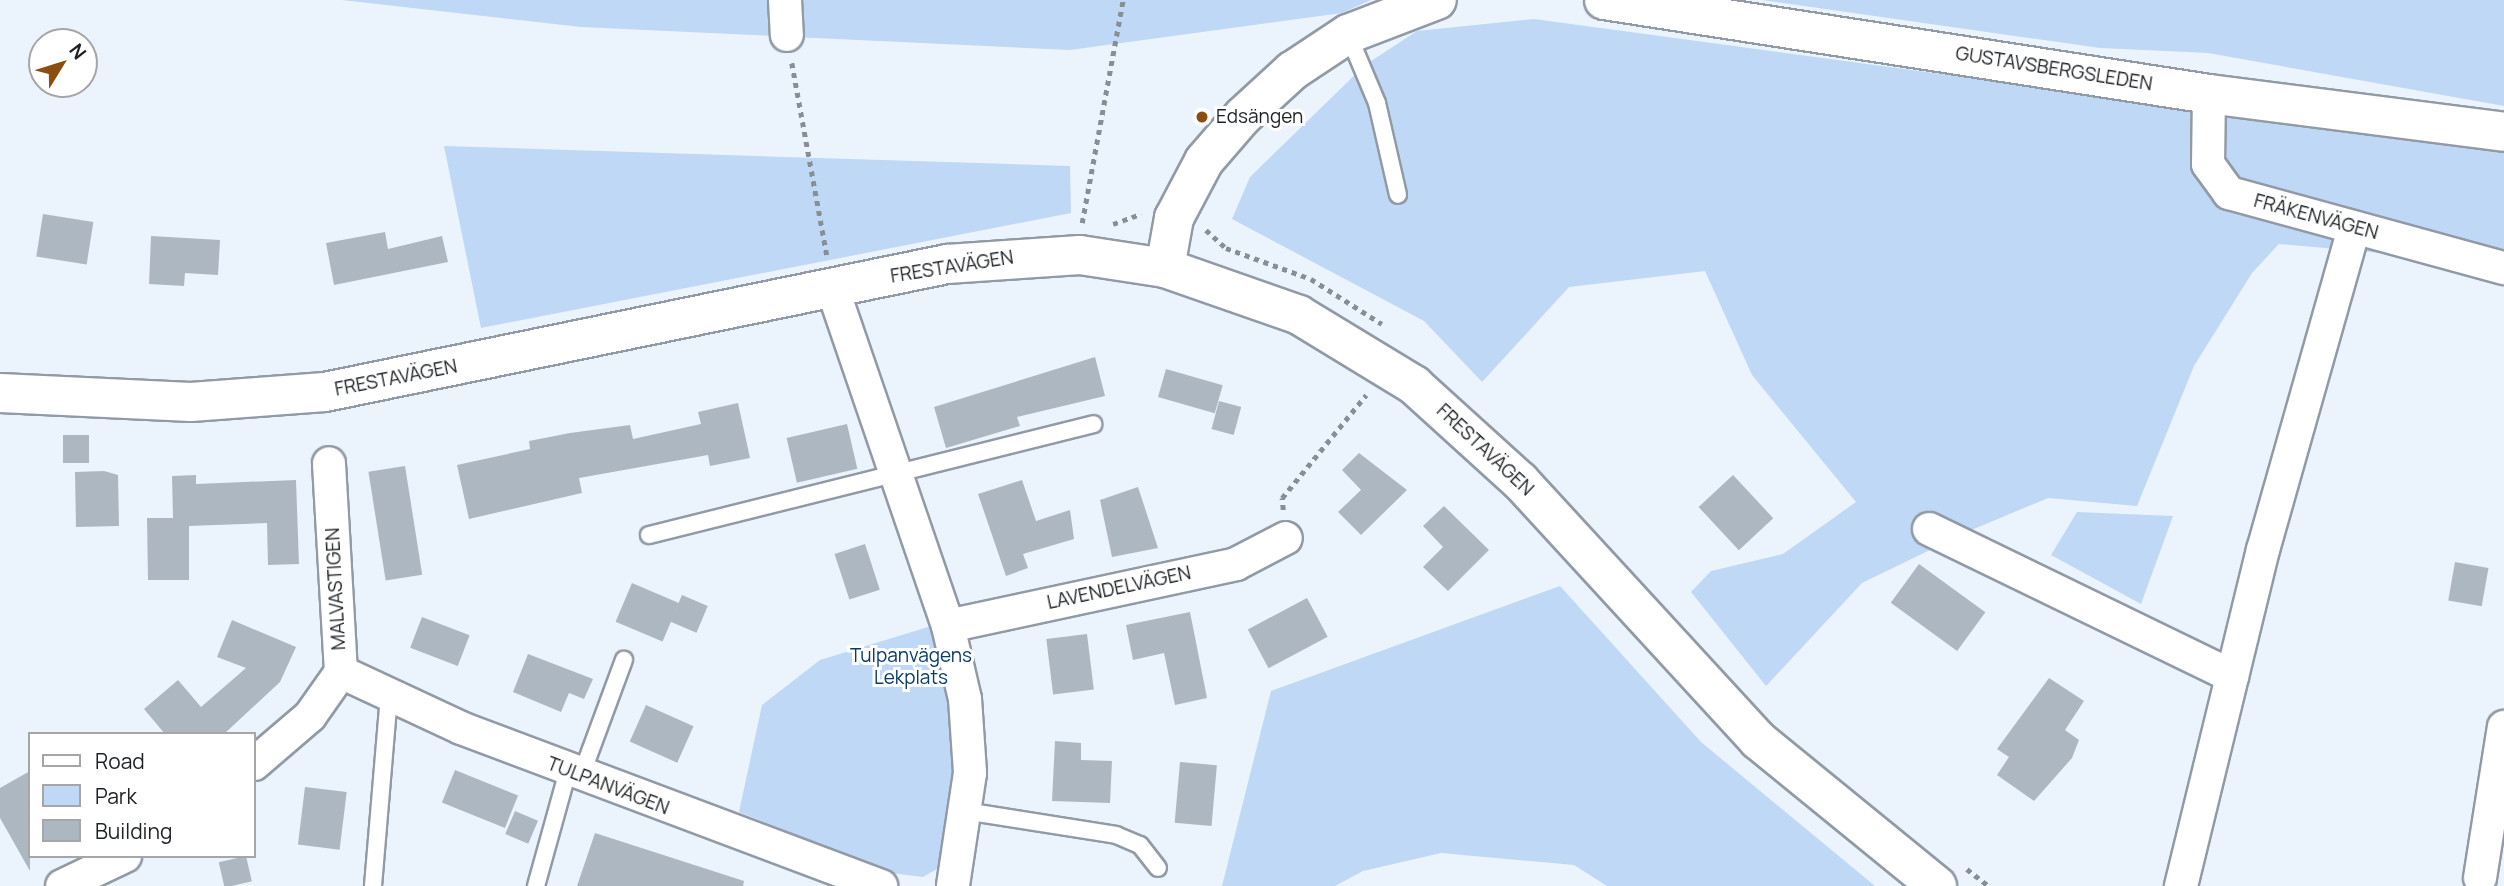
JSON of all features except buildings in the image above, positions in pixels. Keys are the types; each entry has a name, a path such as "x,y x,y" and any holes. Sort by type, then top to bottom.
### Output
{"street":[{"path":"785,0 787,35"},
{"path":"1165,268 1174,218 1204,161 1292,71 1348,34 1437,0"},
{"name":"GUSTAVSBERGSLEDEN","path":"1604,0 2208,94 2504,132"},
{"name":"FRÄKENVÄGEN","path":"2208,94 2208,164 2229,193 2504,268"},
{"path":"2181,886 2232,676 2354,228"},
{"name":"FRESTAVÄGEN","path":"0,393 191,402 325,392 1006,256 1080,255 1165,268 1299,315 1414,385 1520,481 1758,740 1937,886"},
{"path":"833,290 947,626 965,699 965,811 953,886"},
{"name":"MALVASTIGEN","path":"256,762 310,716 341,672 329,463"},
{"path":"1929,529 2232,676"},
{"name":"LAVENDELVÄGEN","path":"947,626 1236,564 1286,538"},
{"name":"TULPANVÄGEN","path":"341,672 575,773 881,886"},
{"path":"2480,878 2499,787 2504,727"},
{"path":"62,886 121,858"}],"lane":[{"path":"1348,34 1377,103 1398,195"},
{"path":"649,535 1093,424"},
{"path":"536,886 575,773 624,660"},
{"path":"373,886 389,694"},
{"path":"965,811 1116,835 1140,845 1158,868"}],"path":[{"path":"1082,228 1123,0"},
{"path":"787,35 833,290"},
{"path":"1286,538 1282,498 1369,391"}],"green space":[{"path":"342,0 1371,0 1342,13 1070,50 581,27"},
{"path":"1762,0 2504,0 2504,106 2208,53 2100,48"},
{"path":"1534,19 2504,150 2504,264 2279,244 2252,273 2194,366 2137,506 2048,498 1969,531 1862,583 1766,686 1691,592 1711,571 1783,554 1856,502 1752,375 1705,271 1569,287 1482,382 1424,321 1232,219 1250,177 1365,65 1417,31"},
{"path":"444,146 1070,166 1071,213 481,328"},
{"path":"2077,512 2173,516 2141,604 2051,555"},
{"path":"1560,586 1701,742 1875,886 1607,886 1574,865 1441,853 1363,871 1335,886 1222,886 1271,691"},
{"name":"Tulpanvägens Lekplats","path":"938,624 959,750 937,869 923,877 891,873 739,812 762,705 820,660"}],"place":[{"name":"Edsängen","path":"1202,117"}]}
